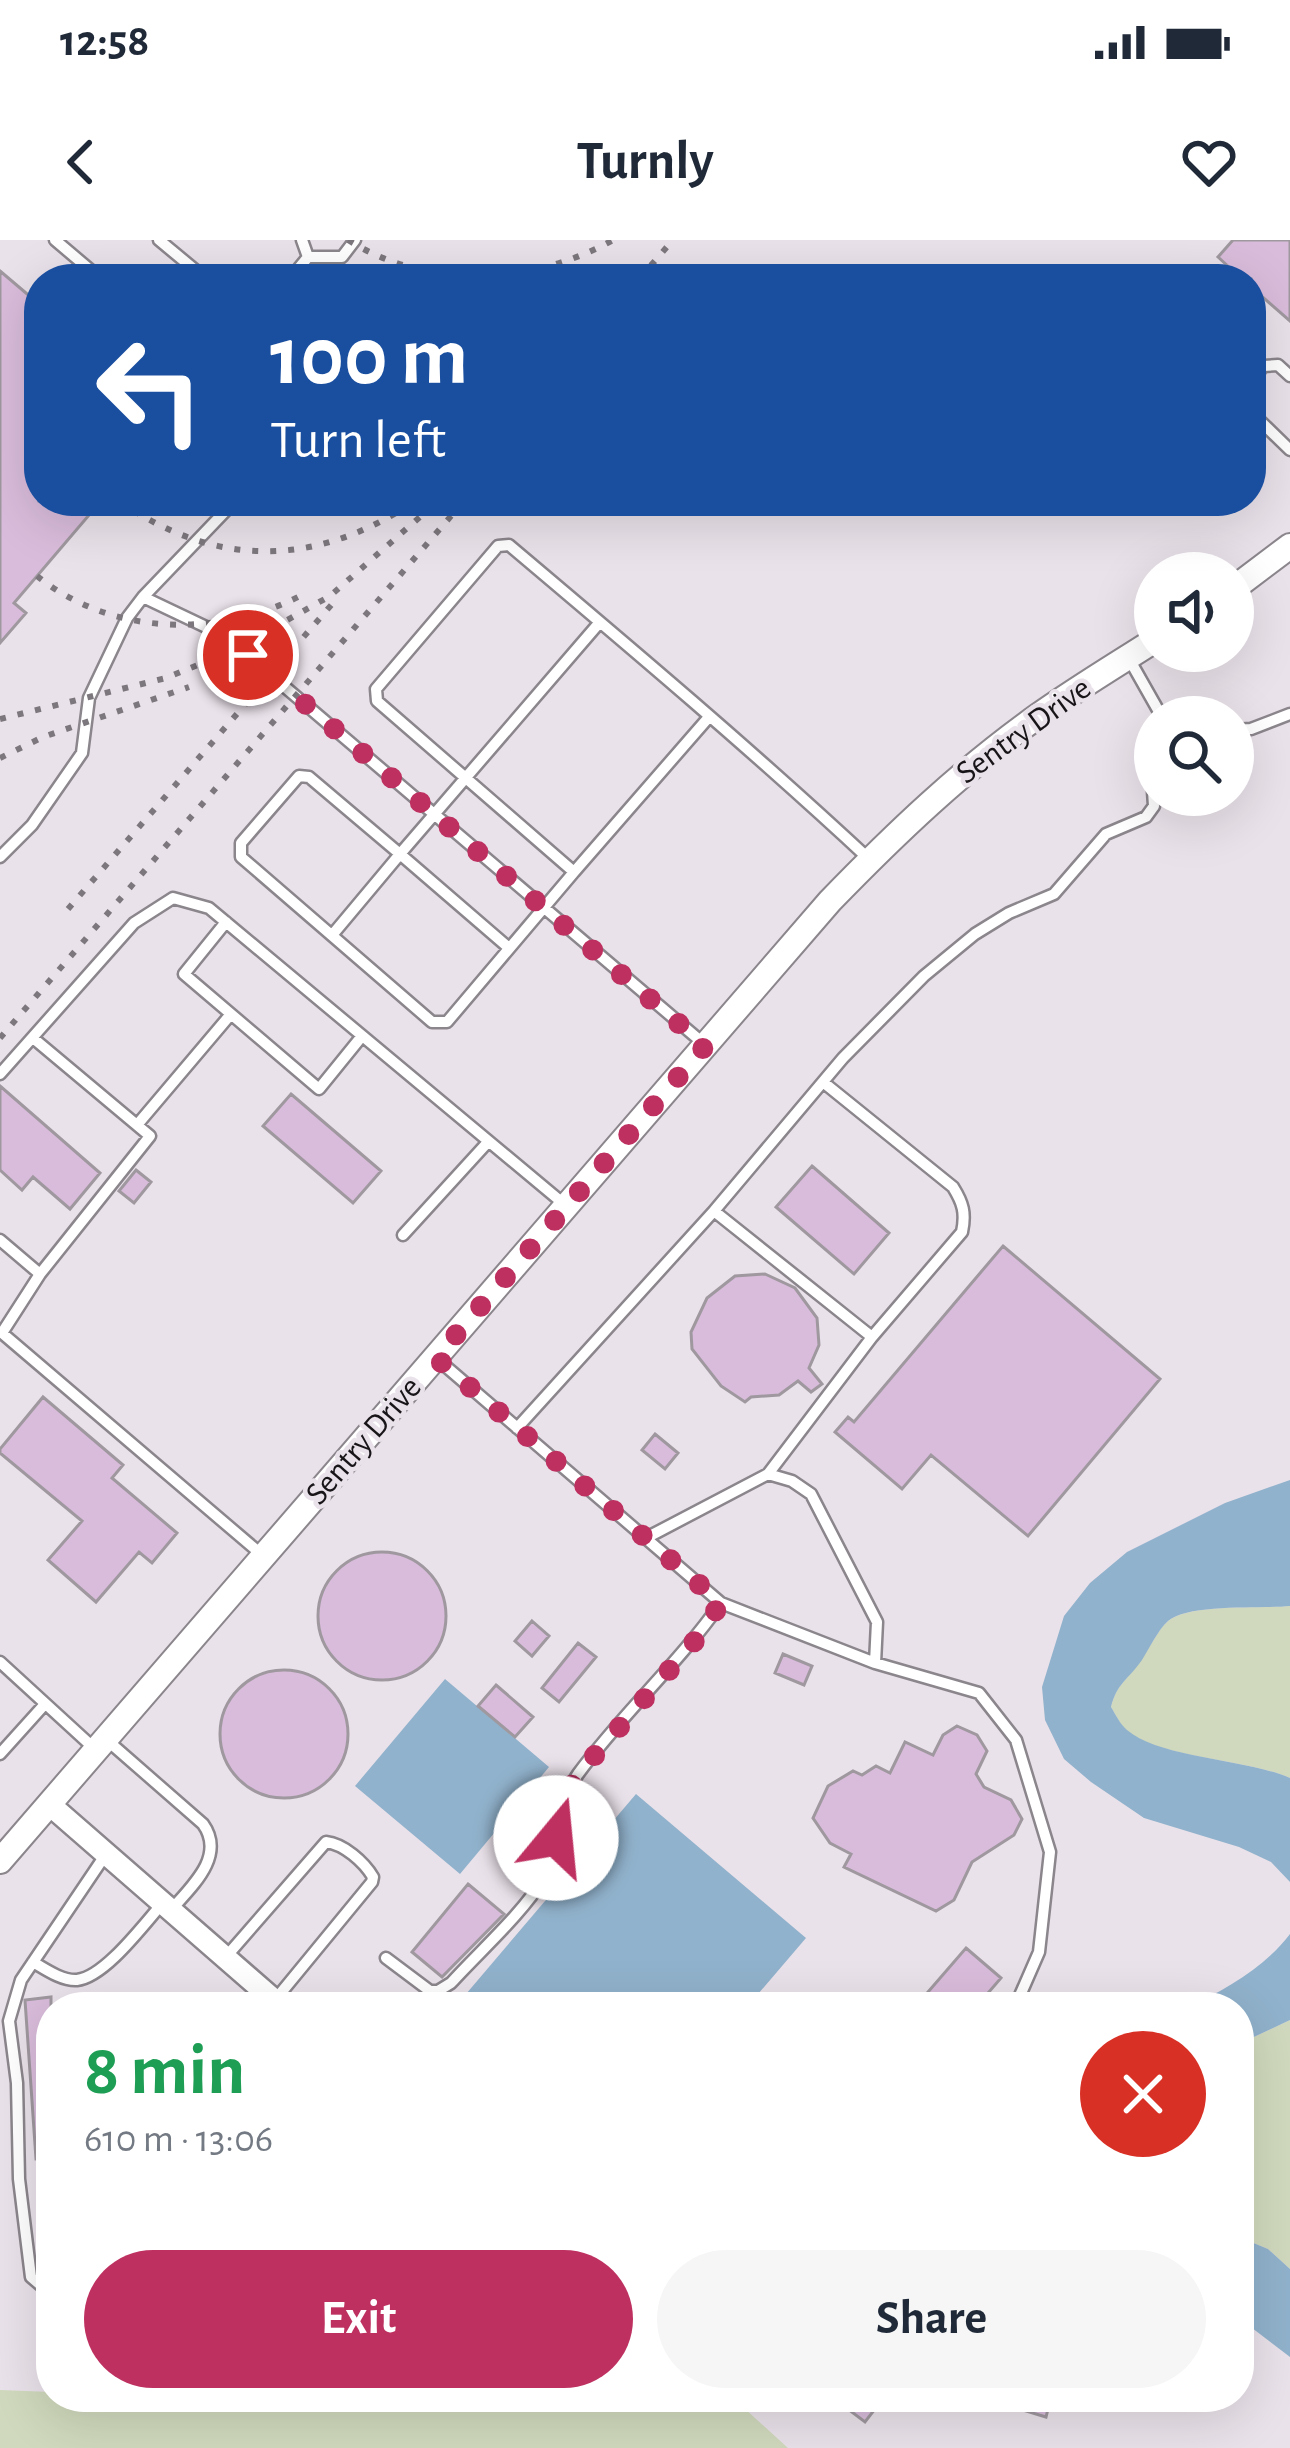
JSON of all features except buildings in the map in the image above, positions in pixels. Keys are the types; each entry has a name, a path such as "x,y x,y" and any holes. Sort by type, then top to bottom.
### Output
{"street":[{"path":"1254,573 1290,546"},
{"name":"Sentry Drive","path":"5,1846 49,1804 830,901 961,776 1039,716 1134,653"},
{"path":"49,1804 265,1992"}],"lane":[{"path":"55,240 83,264"},
{"path":"159,240 188,264"},
{"path":"302,240 308,257"},
{"path":"308,257 342,257 355,240"},
{"path":"302,264 308,257"},
{"path":"1266,426 1290,449"},
{"path":"0,856 32,825 82,753 89,698 127,618 221,516"},
{"path":"574,872 377,701 376,689 498,546 509,545 870,860"},
{"path":"143,597 225,636 705,1046"},
{"path":"333,934 600,622"},
{"path":"1128,657 1150,696"},
{"path":"1254,728 1290,714"},
{"path":"509,948 309,777 299,776 241,843 242,857 432,1022 447,1022 709,717"},
{"path":"517,1428 714,1211 823,1082 924,976 975,934 1054,894 1106,834 1147,816"},
{"path":"0,1074 134,923 173,898 209,908 566,1206"},
{"path":"226,922 184,974 319,1088 362,1036"},
{"path":"137,1125 231,1014"},
{"path":"32,1038 150,1136 40,1274 2,1333 264,1556"},
{"path":"646,1538 768,1474 872,1337 962,1232 965,1216 953,1187 823,1082"},
{"path":"403,1235 488,1142"},
{"path":"714,1211 872,1337"},
{"path":"0,1240 40,1274"},
{"path":"436,1358 721,1603 875,1663 979,1694 1016,1741 1050,1852 1039,1952 1022,1992"},
{"path":"768,1474 792,1481 811,1494 877,1622 875,1663"},
{"path":"386,1958 430,1990 452,1984 524,1906 544,1877 562,1807 575,1778 694,1642 721,1603"},
{"path":"0,1662 45,1704 189,1810 209,1832 211,1851 204,1872 93,1975 76,1980 62,1977 33,1962"},
{"path":"0,1754 45,1704"},
{"path":"225,1958 326,1841 340,1846 368,1868 372,1882 288,1992"},
{"path":"36,2281 31,2277 19,2179 17,2083 9,2021 22,1979 106,1854"}],"green space":[{"path":"1290,1606 1290,1778 1160,1747 1122,1725 1111,1707 1113,1699 1168,1621 1192,1611"},
{"path":"1290,2020 1290,2269 1254,2243 1254,2037"},
{"path":"0,2390 36,2391 36,2412 748,2412 788,2448 0,2448"}],"water":[{"path":"1290,1480 1290,1606 1178,1615 1157,1634 1111,1707 1125,1728 1160,1747 1290,1778 1290,1882 1271,1862 1239,1847 1144,1818 1091,1782 1064,1759 1045,1720 1042,1687 1064,1616 1090,1583 1127,1552 1225,1503"},
{"path":"445,1679 549,1767 460,1874 355,1786"},
{"path":"636,1794 806,1938 760,1992 468,1992"},
{"path":"1290,1934 1290,2020 1254,2037 1254,1992 1218,1992 1269,1957"},
{"path":"1254,2243 1290,2269 1290,2357 1254,2329"}],"railway":[{"path":"348,240 402,264"},
{"path":"555,264 613,240"},
{"path":"652,264 673,240"},
{"path":"144,516 193,539 267,551 341,538 390,516"},
{"path":"0,719 166,678 232,651 330,596 421,516"},
{"path":"0,1038 451,516"},
{"path":"37,576 99,611 168,624 238,618 304,594"},
{"path":"68,909 333,603"},
{"path":"0,758 43,737 189,687"}],"route":[{"path":"248,655 705,1046 436,1358 721,1603 694,1642 575,1778 562,1807 556,1838"}]}
